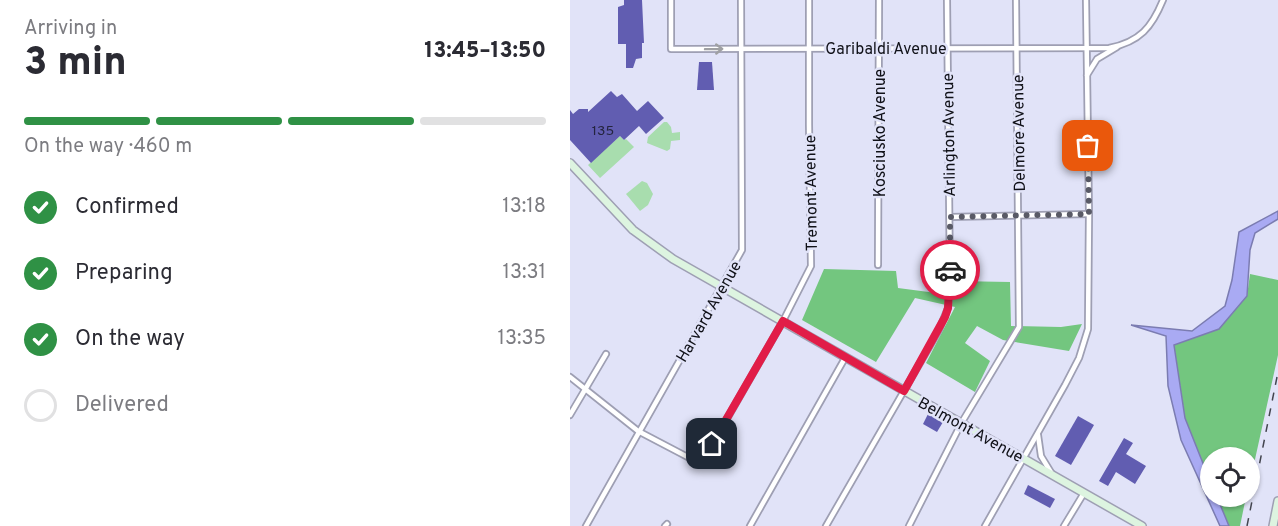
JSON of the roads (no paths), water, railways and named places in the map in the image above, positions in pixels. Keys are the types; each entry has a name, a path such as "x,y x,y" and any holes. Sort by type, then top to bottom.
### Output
{"street":[{"name":"Garibaldi Avenue","path":"670,0 671,49 1117,46"},
{"name":"Harvard Avenue","path":"586,526 742,250 741,0"},
{"name":"Tremont Avenue","path":"638,431 701,464 783,321 811,266 810,0"},
{"name":"Kosciusko Avenue","path":"878,265 879,0"},
{"name":"Arlington Avenue","path":"826,526 939,330 948,308 950,217 947,0"},
{"name":"Delmore Avenue","path":"909,526 962,422 1018,327 1017,0"},
{"path":"985,526 1079,358 1088,329 1086,0"},
{"path":"1086,78 1097,59 1117,46 1136,38 1149,28 1155,21 1163,0"},
{"name":"Belmont Avenue","path":"570,163 615,213 639,235 673,259 1142,526"},
{"path":"950,217 1089,214"},
{"path":"570,415 606,354"},
{"path":"750,526 845,358"},
{"path":"570,376 638,431"},
{"path":"1038,433 1041,456 1054,476"},
{"path":"1064,526 1084,493"},
{"path":"1273,526 1278,501"}],"water":[{"path":"1278,211 1278,219 1255,233 1250,250 1247,296 1219,329 1174,345 1185,418 1200,456 1200,482 1181,440 1168,386 1166,336 1131,325 1192,331 1225,306 1232,280 1239,232"},
{"path":"1211,507 1221,507 1229,526 1220,526"}],"railway":[{"path":"1247,526 1278,372"}]}
